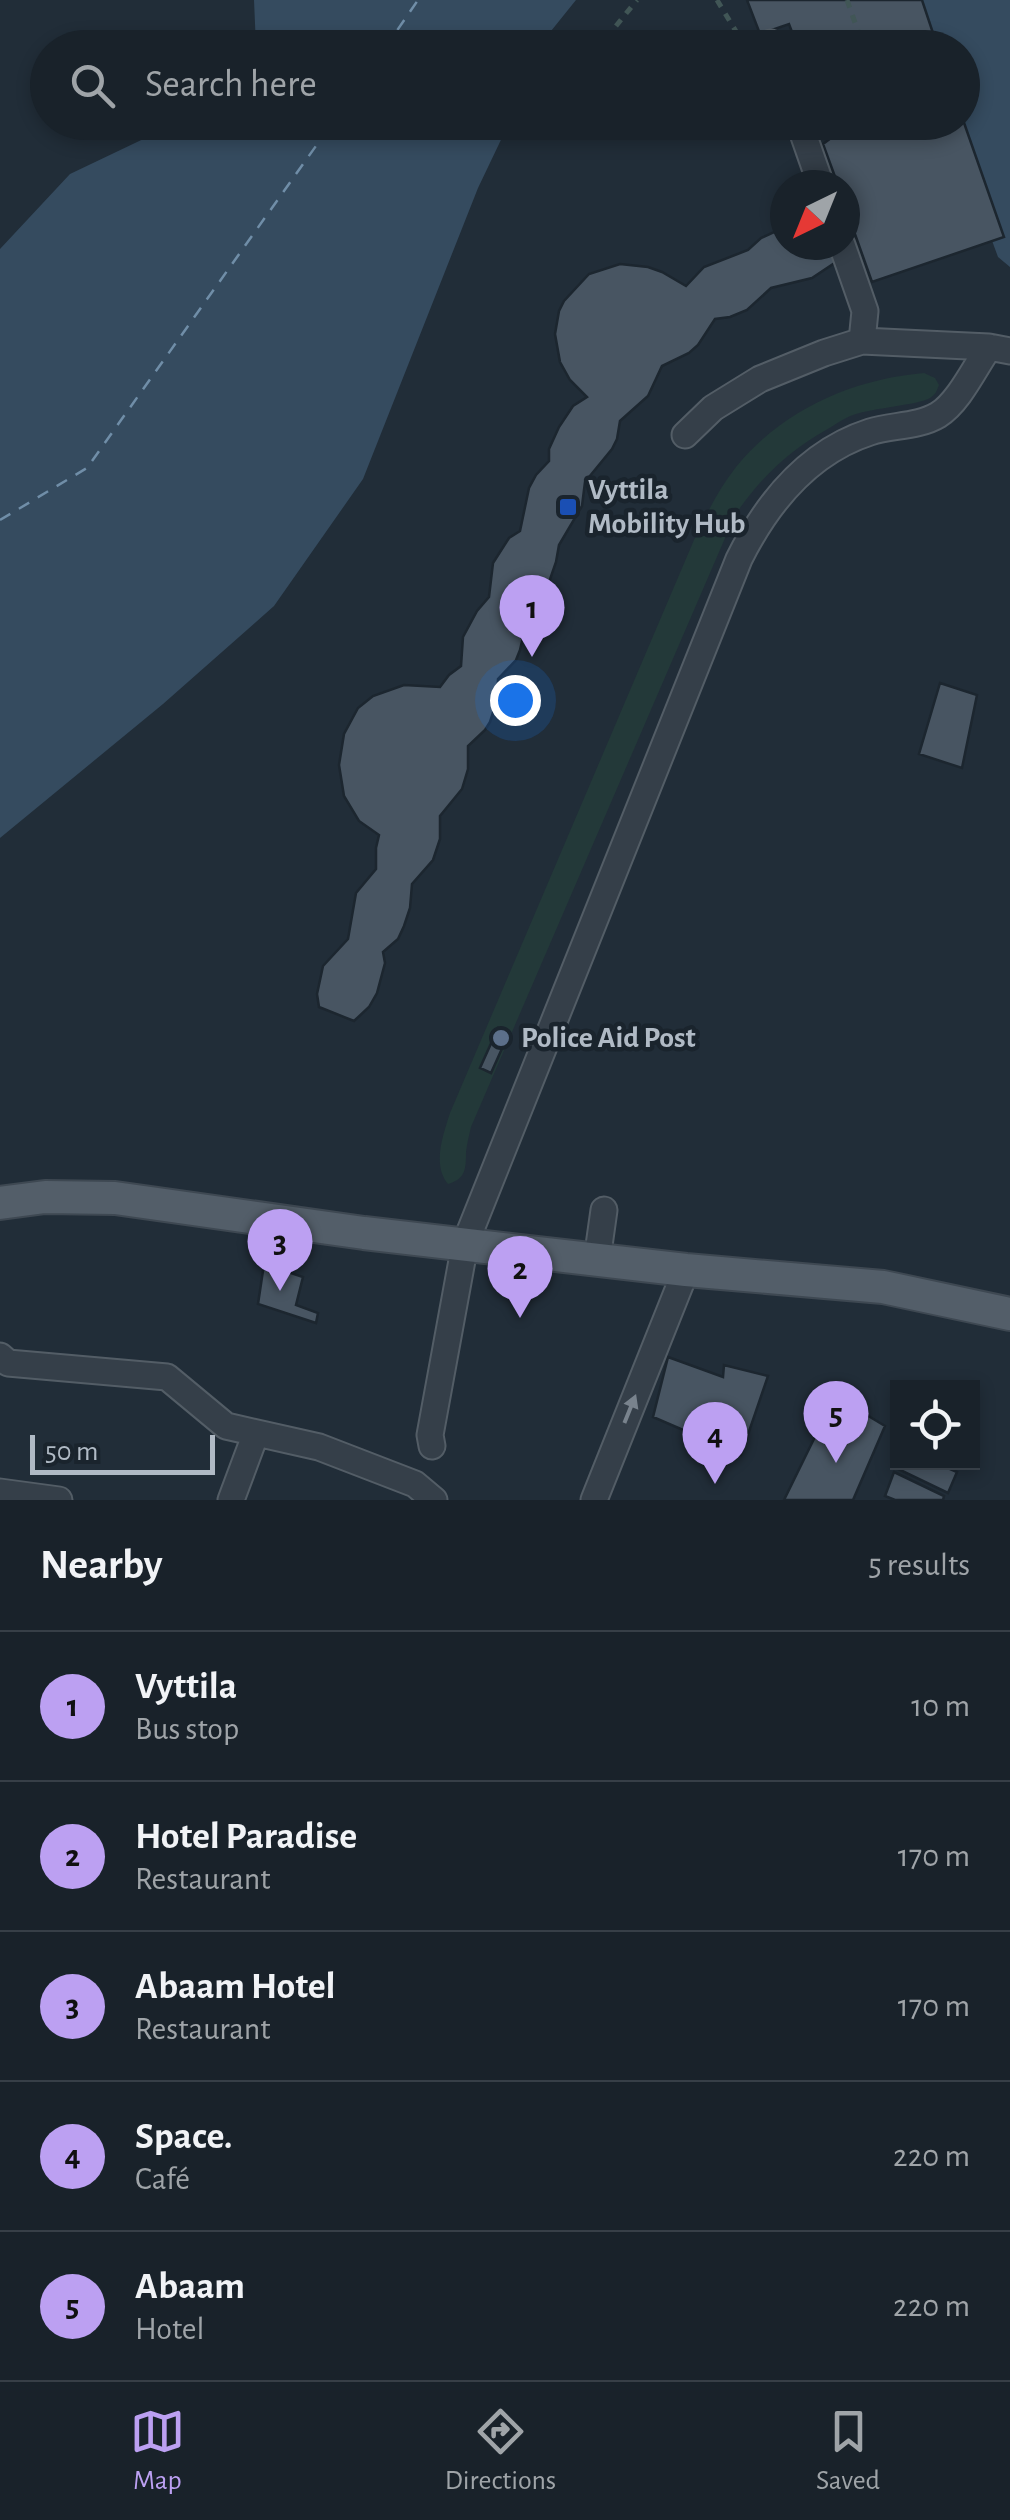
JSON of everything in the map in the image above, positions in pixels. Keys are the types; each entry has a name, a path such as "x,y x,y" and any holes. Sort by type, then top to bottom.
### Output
{"main road":[{"path":"0,1203 45,1197 115,1198 364,1233 686,1270 883,1287 1010,1314"}],"street":[{"path":"805,140 816,170"},
{"path":"847,260 864,311 862,341"},
{"path":"685,434 713,408 760,379 862,341 1000,349"},
{"path":"432,1446 430,1435 465,1244 754,528 792,480 849,440 936,416 953,403 1000,349"},
{"path":"597,1260 604,1210"},
{"path":"594,1500 686,1270"},
{"path":"0,1356 8,1363 167,1377 226,1426 319,1447 414,1484 434,1500"},
{"path":"231,1500 256,1433"},
{"path":"0,1492 59,1500"}],"path":[{"path":"616,26 637,0"},
{"path":"717,0 747,30"},
{"path":"846,0 857,30"}],"green space":[{"path":"924,373 939,385 932,397 850,416 775,467 735,515 471,1127 464,1172 448,1184 440,1159 450,1113 694,540 718,494 754,447 797,414 845,390"}],"water":[{"path":"254,0 576,0 552,30 255,30"},
{"path":"903,0 1010,0 1010,267 998,257 955,140 980,140 980,30 915,30"},
{"path":"141,140 501,140 478,188 363,479 274,606 163,704 0,838 0,249 70,174"}],"building":[{"path":"747,0 922,0 932,30 791,30 789,24 758,30"},
{"path":"828,140 970,140 1004,237 872,282 860,248 860,170 833,170 823,144"},
{"path":"770,234 770,260 836,262 812,278 771,288 747,310 715,319 689,353 662,366 648,396 620,421 612,449 585,482 582,506 559,545 546,591 529,611 516,660 498,679 490,722 468,746 468,769 462,789 440,816 440,839 433,860 412,884 404,926 398,939 383,952 385,963 377,993 354,1021 319,1007 317,994 323,966 348,939 356,893 376,869 379,835 359,821 344,796 339,765 344,734 358,708 373,696 404,685 440,687 461,666 463,637 489,597 493,563 509,538 520,531 529,488 549,461 549,449 559,427 573,406 587,397 570,380 560,362 555,334 564,301 589,274 620,264 648,267 686,286 704,267 748,250"},
{"path":"940,683 977,695 962,768 919,754"},
{"path":"498,1028 509,1033 491,1073 480,1068"},
{"path":"264,1264 303,1277 296,1305 318,1313 316,1323 258,1304"},
{"path":"668,1357 723,1377 724,1365 768,1376 741,1455 653,1417"},
{"path":"835,1396 885,1426 853,1500 784,1500"},
{"path":"900,1470 957,1472 948,1493"},
{"path":"894,1472 944,1496 943,1500 895,1500 885,1496"}],"ferry route":[{"path":"397,30 418,0"},
{"path":"0,520 87,468 320,140"}],"place":[{"name":"Vyttila Mobility Hub","path":"568,507"},
{"name":"Vyttila","path":"532,657"},
{"name":"Police Aid Post","path":"501,1038"},
{"name":"Abaam Hotel","path":"280,1291"},
{"name":"Hotel Paradise","path":"520,1318"},
{"name":"Abaam","path":"836,1463"},
{"name":"Space.","path":"715,1484"}]}
